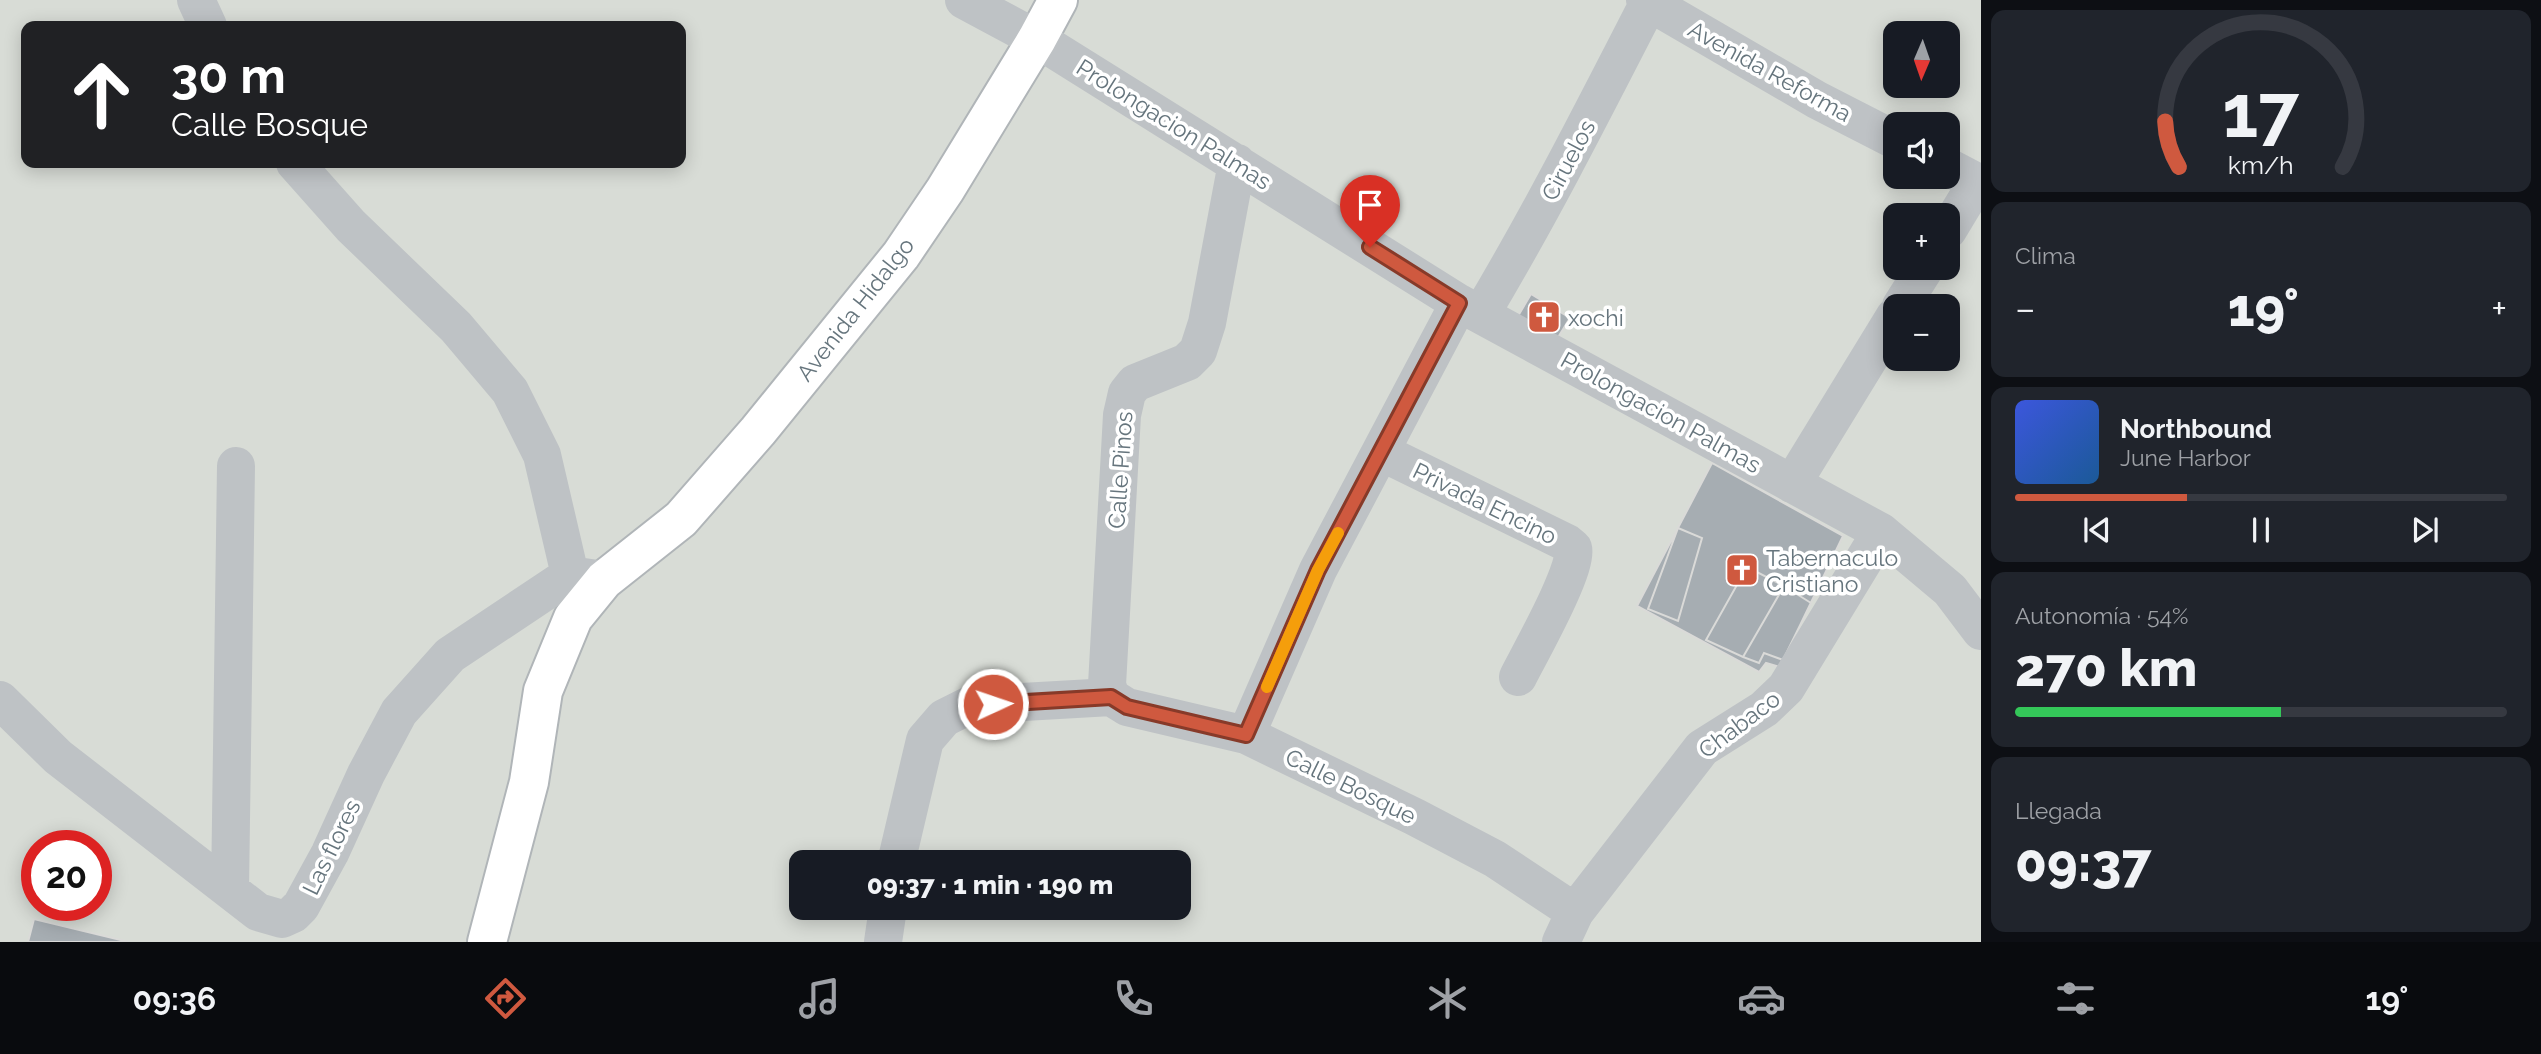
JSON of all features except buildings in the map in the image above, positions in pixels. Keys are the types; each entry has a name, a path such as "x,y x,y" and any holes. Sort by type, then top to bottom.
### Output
{"main road":[{"name":"Avenida Hidalgo","path":"486,942 529,782 543,691 587,578 681,519 758,431 884,276 945,190 1058,0"}],"street":[{"path":"195,0 206,21"},
{"name":"Prolongacion Palmas","path":"964,0 1037,39 1470,309 1881,532 1950,590 1981,631"},
{"name":"Avenida Reforma","path":"1647,1 1817,100 1883,134"},
{"name":"Ciruelos","path":"1246,735 1318,570 1381,452 1470,309 1527,238 1647,1"},
{"name":"Calle Pinos","path":"1111,697 1107,685 1122,415 1127,393 1135,383 1187,362 1198,351 1207,323 1237,163"},
{"path":"299,168 351,226 456,327 510,391 541,455 587,578"},
{"path":"1959,203 1969,178"},
{"path":"1792,484 1883,336"},
{"name":"Privada Encino","path":"1381,452 1567,542 1573,548 1573,563 1565,583 1518,677"},
{"path":"230,890 236,466"},
{"name":"Chabaco","path":"1568,927 1702,748 1764,709 1786,688 1881,532"},
{"name":"Las flores","path":"0,699 58,757 258,912 282,919 301,906 399,712 450,655 587,578"},
{"path":"899,850 925,740 944,718 970,705 1111,697"},
{"name":"Calle Bosque","path":"1111,697 1127,707 1246,735 1415,817 1495,859 1568,927"},
{"path":"883,942 886,920"}],"shaded area":[{"path":"0,0 1981,0 1981,942 0,942"}],"slow traffic":[{"path":"1267,687 1318,570 1338,533"}],"place":[{"name":"xochi","path":"1544,317"},
{"name":"Tabernaculo Cristiano","path":"1742,570"}],"route":[{"path":"993,704 1111,697 1118,704 1127,707 1246,735 1318,570 1459,303 1370,247"}]}
